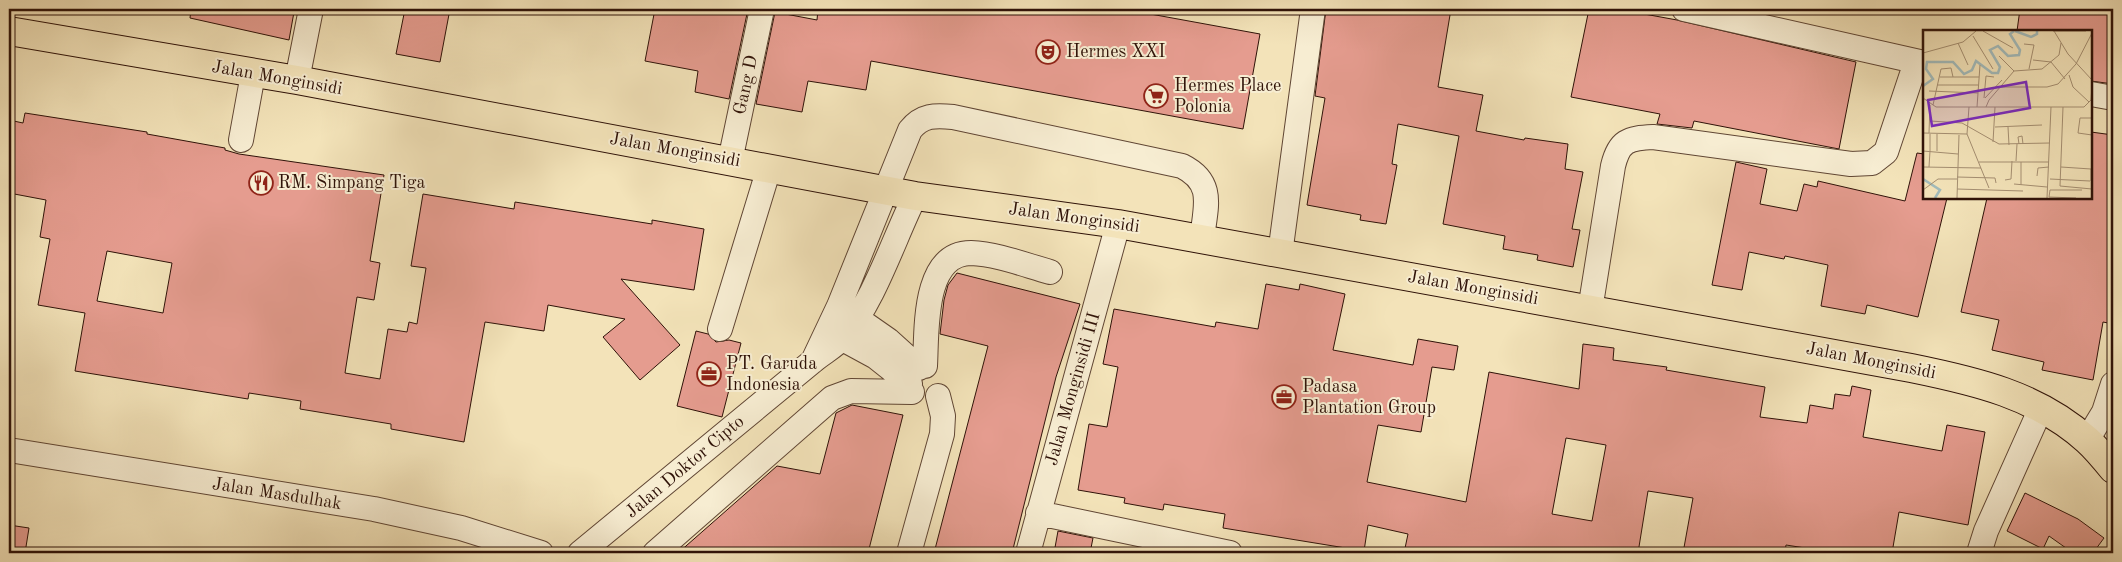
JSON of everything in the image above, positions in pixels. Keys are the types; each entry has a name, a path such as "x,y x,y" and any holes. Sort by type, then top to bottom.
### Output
{"main road":[{"name":"Jalan Monginsidi","path":"9,30 253,74 297,80 915,196 1118,224 1948,376 1997,388 2041,408 2087,440 2113,469"}],"street":[{"path":"297,80 311,9"},
{"name":"Gang D","path":"730,161 762,9"},
{"path":"1280,254 1313,9"},
{"path":"1590,310 1613,166 1620,147 1625,142 1653,137 1851,164 1872,163 1886,152 1920,63 1684,9"},
{"path":"242,140 253,74"},
{"path":"2092,94 2113,98"},
{"name":"Jalan Doktor Cipto","path":"848,312 887,190 908,135 917,121 927,117 953,117 1182,166 1199,177 1206,190 1202,239"},
{"path":"720,328 762,192 767,167"},
{"name":"Jalan Doktor Cipto","path":"580,553 813,361 835,335 848,312 881,272 915,196"},
{"name":"Jalan Monginsidi III","path":"1028,553 1118,224"},
{"path":"916,377 936,277 945,262 952,257 970,253 996,257 1050,272"},
{"path":"848,312 916,377"},
{"path":"835,335 916,377"},
{"path":"655,553 832,398 851,391 916,377 935,368 942,374 944,383 938,396 942,416 942,434 909,553"},
{"path":"2087,440 2109,409 2113,384"},
{"path":"1979,553 1986,531 2041,408"},
{"name":"Jalan Masdulhak","path":"9,450 374,510 461,528 541,553"},
{"path":"1038,513 1230,553"}],"building":[{"path":"191,9 274,9 294,12 289,40 190,18"},
{"path":"405,9 450,9 440,62 396,54"},
{"path":"655,9 748,9 729,99 695,92 698,71 645,61"},
{"name":"Hermes Place Polonia","path":"818,9 1123,9 1260,34 1243,129 871,61 866,90 808,81 802,112 756,104 775,12 817,20"},
{"path":"1326,9 1451,9 1438,87 1483,95 1476,131 1524,140 1525,138 1568,144 1565,169 1583,172 1572,229 1580,230 1573,267 1537,260 1538,255 1503,249 1505,236 1443,224 1459,136 1398,124 1392,164 1397,165 1386,224 1360,220 1361,215 1307,205 1325,98 1315,96"},
{"path":"1589,9 1617,9 1677,20 1856,62 1839,149 1694,121 1692,128 1657,124 1660,114 1571,97"},
{"path":"2020,9 2113,9 2113,84 2092,81 2092,30 2017,30"},
{"path":"25,113 147,132 147,134 225,148 225,150 239,154 384,175 370,261 380,263 374,300 357,297 345,373 380,379 388,329 407,332 409,322 417,324 426,268 411,266 423,194 514,209 515,202 652,224 652,220 704,229 694,290 621,279 680,345 640,380 603,337 625,319 548,305 544,331 485,322 464,442 391,429 391,424 300,409 301,401 249,393 248,399 75,371 85,313 38,305 50,239 40,237 46,200 9,193 9,120 23,123","holes":["107,251 172,263 163,313 97,301"]},
{"path":"2092,132 2113,135 2113,297 2108,323 2103,322 2093,380 2042,370 2044,362 1992,350 1999,320 1961,312 1987,199 2092,199"},
{"path":"1917,153 1923,154 1923,199 1947,199 1918,317 1867,305 1865,314 1821,306 1828,265 1785,256 1784,259 1749,252 1742,290 1712,285 1736,162 1767,169 1760,204 1797,211 1804,184 1817,187 1818,181 1905,201"},
{"path":"957,273 1080,304 1056,377 1012,553 934,553 988,346 940,334 944,300 948,285"},
{"path":"1266,284 1299,290 1300,284 1345,294 1333,350 1413,365 1418,339 1458,346 1454,370 1432,367 1421,432 1378,425 1367,482 1466,502 1489,372 1579,389 1583,344 1614,348 1613,360 1667,367 1666,370 1765,387 1760,417 1807,423 1810,405 1833,409 1835,394 1850,396 1852,386 1871,390 1863,437 1942,451 1947,425 1985,432 1968,525 1899,512 1892,553 1837,553 1786,545 1785,553 1683,553 1693,498 1648,491 1638,553 1404,553 1408,534 1368,525 1364,551 1223,528 1225,514 1164,504 1163,510 1124,503 1125,498 1078,490 1089,424 1107,427 1118,367 1103,364 1114,309 1215,327 1216,322 1258,329","holes":["1566,438 1606,445 1592,521 1552,514"]},
{"name":"PT. Garuda Indonesia","path":"696,331 708,334 716,342 729,340 741,343 722,417 677,406"},
{"path":"852,405 903,415 868,553 678,553 777,466 820,474 836,413"},
{"path":"2025,493 2078,519 2104,538 2093,553 2073,553 2049,536 2043,549 2007,531"},
{"path":"9,525 29,528 25,553 9,553"},
{"path":"1058,531 1093,538 1090,553 1054,553"}],"place":[{"name":"Hermes XXI","path":"1048,52"},
{"name":"Hermes Place Polonia","path":"1156,96"},
{"name":"RM. Simpang Tiga","path":"261,183"},
{"name":"PT. Garuda Indonesia","path":"709,374"},
{"name":"Padasa Plantation Group","path":"1284,397"}]}
